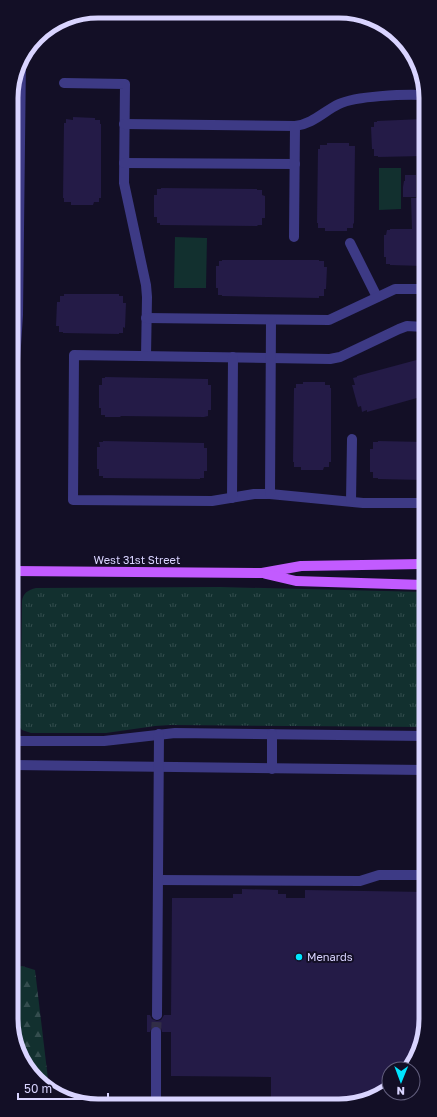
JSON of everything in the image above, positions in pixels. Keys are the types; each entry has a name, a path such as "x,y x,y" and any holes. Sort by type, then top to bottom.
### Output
{"main road":[{"name":"West 31st Street","path":"18,571 262,573 301,566 419,564"},
{"name":"West 31st Street","path":"262,573 296,581 419,585"}],"street":[{"path":"18,316 22,75"},
{"path":"64,83 125,84 124,183 146,285 146,356"},
{"path":"124,124 295,126 305,125 346,101 376,97 419,95"},
{"path":"294,237 295,126"},
{"path":"124,163 295,164"},
{"path":"350,242 377,297"},
{"path":"146,318 328,320 395,289 419,289"},
{"path":"270,494 271,320"},
{"path":"419,327 407,326 340,357 330,359 74,355 73,500 212,501 254,494 270,494 351,501 419,503"},
{"path":"232,357 232,498"},
{"path":"351,501 352,439"},
{"path":"18,741 104,741 175,733 419,736"},
{"path":"157,1015 159,734"},
{"path":"272,734 272,769"},
{"path":"18,766 419,770"},
{"path":"158,880 360,881 379,875 419,875"},
{"path":"156,1032 156,1099"}],"green space":[{"path":"379,168 401,168 401,209 379,210"},
{"path":"175,237 207,238 206,288 174,288"},
{"path":"220,587 419,592 419,727 171,725 106,733 31,733 22,730 18,725 18,683 21,666 22,601 23,596 28,591 36,588"},
{"path":"22,966 35,970 50,1082 38,1072 22,1045 18,1019 18,967"}],"building":[{"path":"73,117 95,118 95,120 100,120 101,124 101,198 99,198 99,202 94,202 93,205 71,205 71,202 64,202 63,198 64,123 66,123 66,119 73,120"},
{"path":"419,119 419,156 374,156 374,149 372,149 371,127 374,127 374,122"},
{"path":"327,143 349,143 349,146 355,146 354,224 353,223 353,228 347,228 347,231 325,231 325,228 318,228 318,149 320,149 320,145 327,145"},
{"path":"405,175 416,175 416,197 403,197"},
{"path":"157,189 262,190 262,195 265,196 265,218 262,218 262,225 257,226 160,225 160,223 157,223 157,217 154,217 154,195 157,195"},
{"path":"411,198 419,198 419,266 386,264 386,257 384,257 384,235 386,235 387,230 412,229"},
{"path":"219,261 324,261 324,267 327,267 326,289 324,289 324,296 319,296 319,298 218,295 218,288 216,288 216,266 219,266"},
{"path":"64,294 119,294 119,296 123,296 123,303 126,303 125,328 123,327 123,333 59,332 59,326 56,326 57,302 60,302 60,296 64,296"},
{"path":"419,359 419,397 367,412 367,410 362,412 361,406 358,407 352,385 355,385 353,378"},
{"path":"102,378 208,379 208,385 211,385 211,410 208,410 208,416 204,417 105,417 105,415 101,415 101,408 99,408 99,385 102,385"},
{"path":"303,382 325,382 325,385 330,385 331,388 331,462 329,462 329,467 324,467 323,470 301,470 301,467 294,467 294,388 296,388 296,384 303,384"},
{"path":"99,442 204,443 204,448 207,448 207,471 204,471 204,478 200,479 103,478 103,476 99,476 99,469 97,469 97,447 100,447"},
{"path":"373,442 419,442 419,480 373,478 373,472 370,472 370,449 373,449"},
{"name":"Menards","path":"242,889 278,890 278,894 286,894 286,898 305,898 305,890 419,892 419,1024 416,1040 411,1054 406,1061 381,1061 381,1086 365,1095 349,1098 271,1099 271,1077 171,1076 171,1032 162,1032 161,1028 156,1026 152,1027 150,1032 147,1032 147,1015 150,1015 152,1019 157,1021 161,1020 164,1015 171,1015 172,898 233,898 233,894 242,894"}],"tunnel":[{"path":"156,1032 157,1015"}],"place":[{"name":"Menards","path":"299,957"}]}
